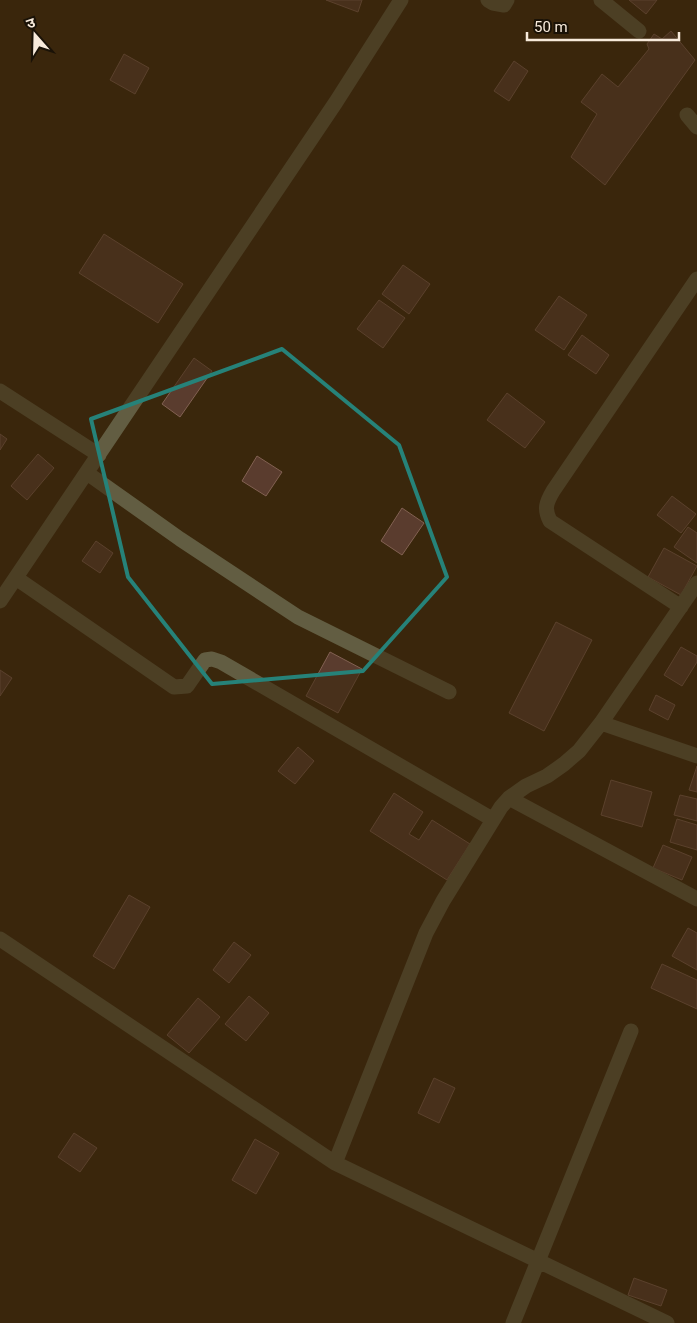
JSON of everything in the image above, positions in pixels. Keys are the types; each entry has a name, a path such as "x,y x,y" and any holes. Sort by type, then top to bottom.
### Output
{"street":[{"path":"0,601 336,102 401,0"},
{"path":"488,0 504,5 507,0"},
{"path":"601,0 639,31"},
{"path":"681,607 550,522 545,511 547,501 553,491 697,279"},
{"path":"0,391 99,455"},
{"path":"87,473 180,539 298,617 449,692"},
{"path":"16,578 174,688 187,686 205,660 212,659 221,662 492,819"},
{"path":"335,1163 426,933 442,900 492,819 509,798 526,786 547,776 579,751 601,723 697,583"},
{"path":"601,723 697,756"},
{"path":"509,798 697,899"},
{"path":"0,939 335,1163 539,1260 640,1318 667,1323"},
{"path":"513,1323 631,1031"}],"highlighted area":[{"path":"282,349 399,445 447,577 363,671 212,684 128,577 91,419"}],"building":[{"path":"326,0 362,0 358,12"},
{"path":"629,0 657,0 646,14"},
{"path":"671,31 695,60 605,185 571,157 597,114 581,102 602,74 618,87 649,49 647,44 654,34 662,39"},
{"path":"124,54 149,68 135,94 110,80"},
{"path":"514,61 528,71 509,101 494,91"},
{"path":"104,234 183,284 158,323 79,273"},
{"path":"403,265 430,284 409,314 382,294"},
{"path":"559,296 587,315 564,350 535,330"},
{"path":"379,300 405,318 383,348 357,329"},
{"path":"582,335 609,355 596,374 568,355"},
{"path":"194,358 212,371 180,417 162,404"},
{"path":"507,393 545,422 525,448 487,420"},
{"path":"0,434 7,439 0,450"},
{"path":"38,454 54,468 27,500 11,486"},
{"path":"257,456 282,472 266,496 242,481"},
{"path":"672,496 696,514 681,533 657,515"},
{"path":"402,508 424,523 402,555 381,541"},
{"path":"688,527 697,533 697,563 674,547"},
{"path":"96,541 113,553 100,573 82,561"},
{"path":"664,548 697,566 681,595 648,577"},
{"path":"556,622 592,640 544,731 509,713"},
{"path":"681,647 697,656 697,662 682,686 664,675"},
{"path":"330,652 362,669 338,713 306,696"},
{"path":"0,670 12,678 0,696"},
{"path":"656,695 675,705 668,720 649,710"},
{"path":"298,747 314,761 295,784 278,771"},
{"path":"697,766 697,792 689,790"},
{"path":"611,780 652,792 642,827 601,815"},
{"path":"394,793 423,812 409,834 419,840 432,820 470,844 447,880 370,831"},
{"path":"680,795 697,799 697,821 674,815"},
{"path":"677,819 697,825 697,850 670,842"},
{"path":"663,845 692,857 682,880 653,868"},
{"path":"129,895 150,907 114,969 93,956"},
{"path":"688,928 697,933 697,970 672,956"},
{"path":"234,942 251,955 229,983 213,970"},
{"path":"662,964 697,980 697,1009 651,988"},
{"path":"249,996 269,1013 246,1041 225,1024"},
{"path":"198,998 220,1017 189,1053 167,1035"},
{"path":"434,1078 455,1088 439,1123 418,1113"},
{"path":"74,1133 97,1148 80,1172 58,1157"},
{"path":"255,1139 279,1153 256,1194 232,1180"},
{"path":"634,1278 667,1290 661,1306 628,1295"}]}
